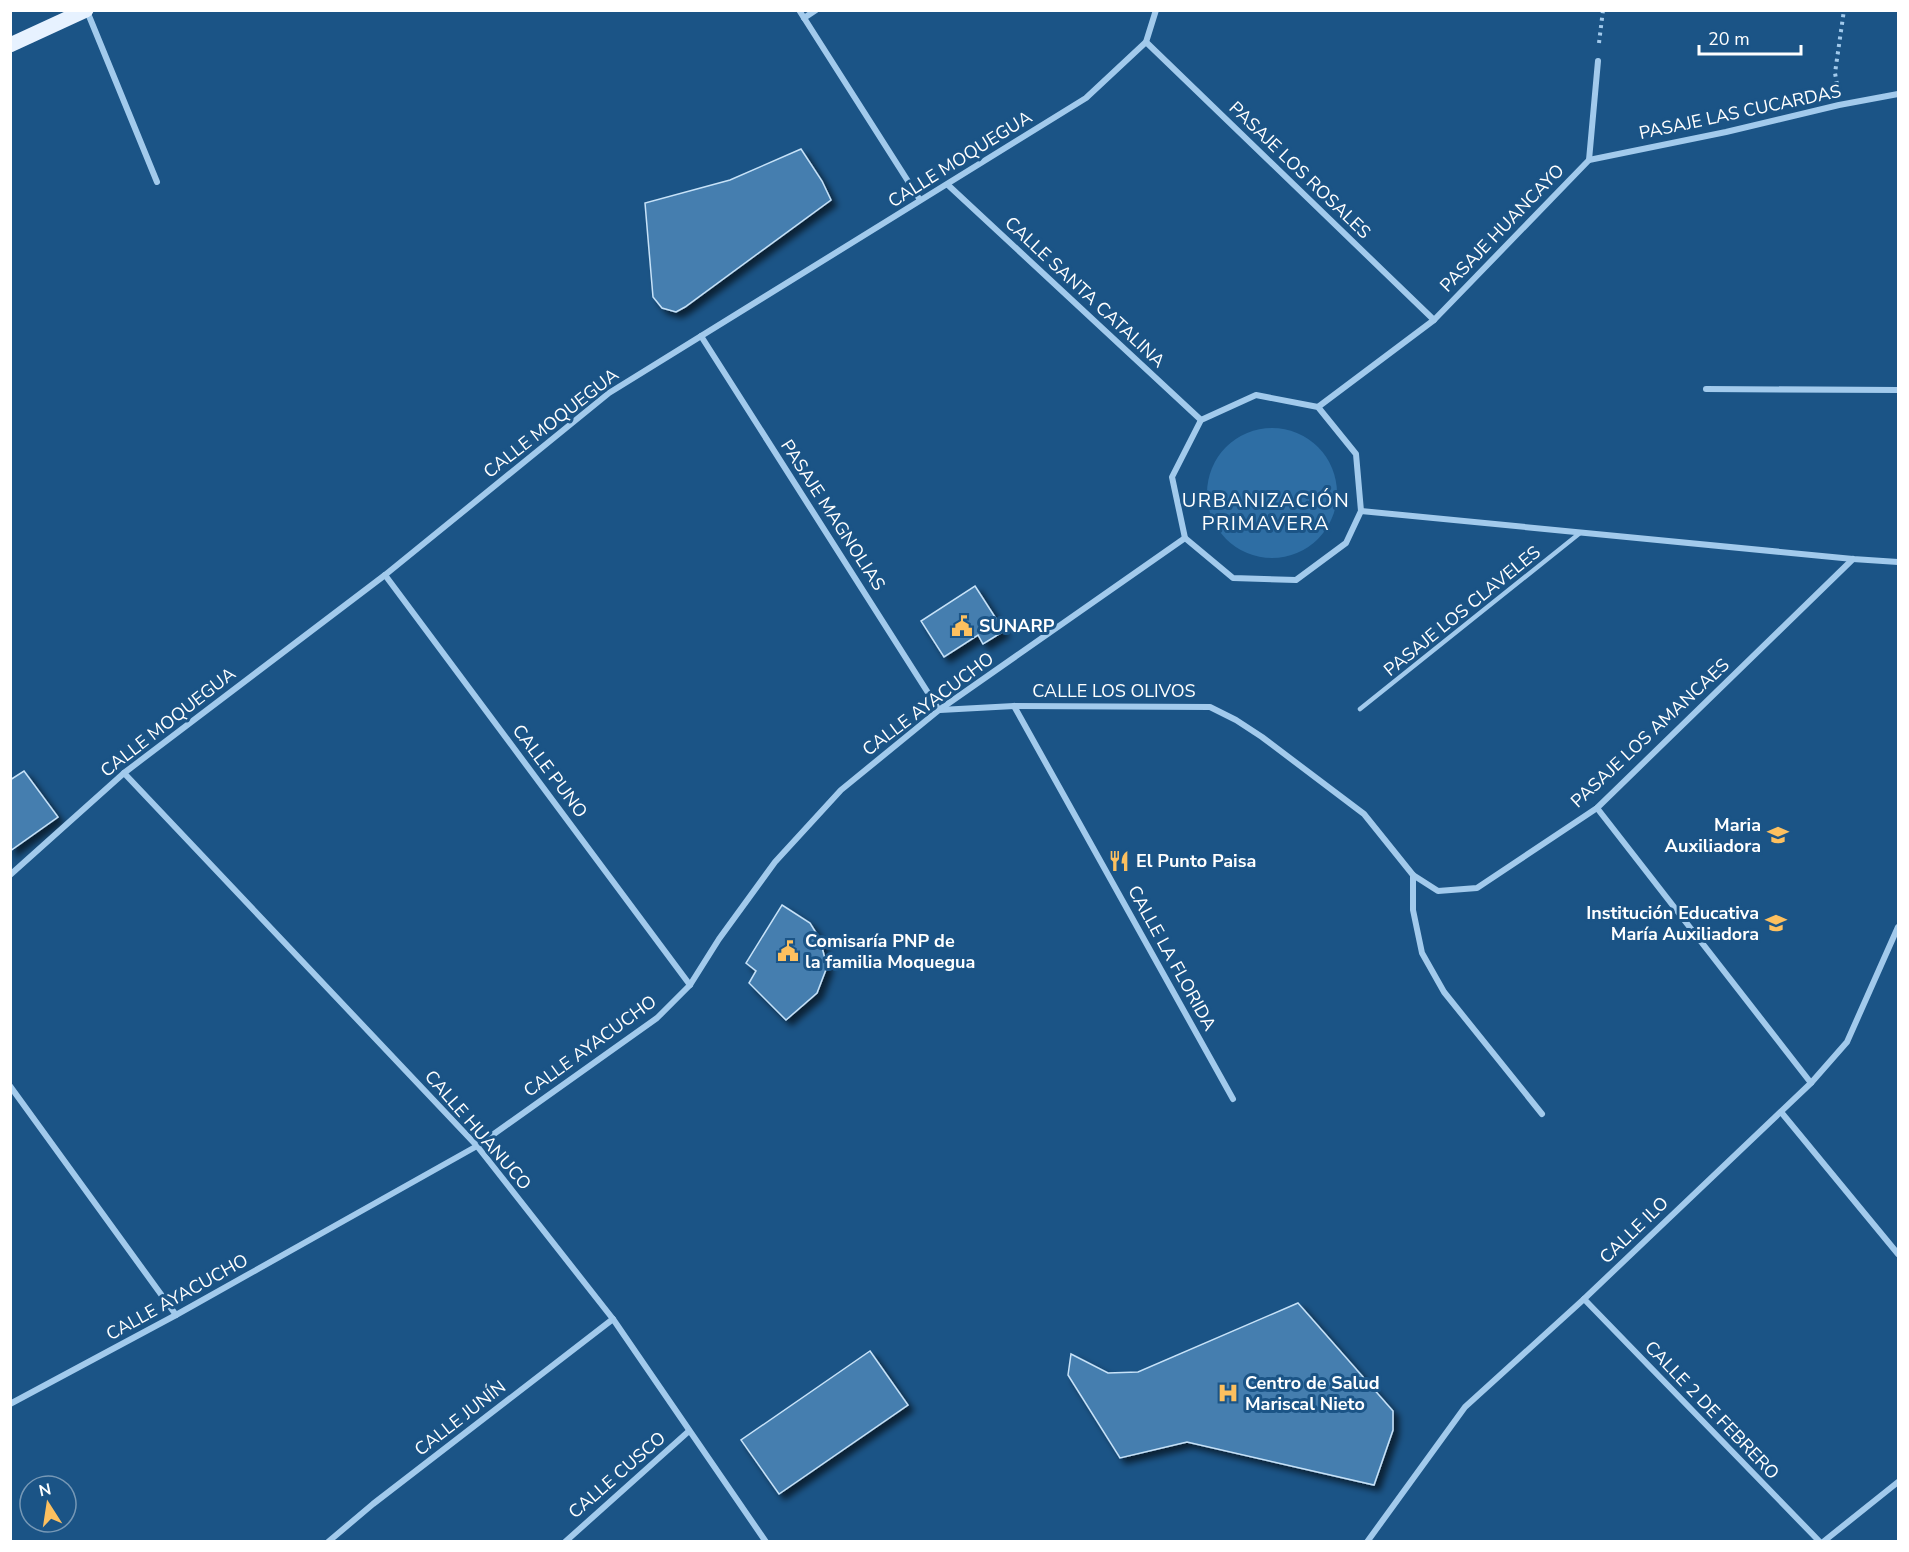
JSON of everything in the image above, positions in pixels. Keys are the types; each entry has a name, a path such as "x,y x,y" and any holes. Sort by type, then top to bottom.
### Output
{"main road":[{"path":"10,45 86,10"}],"street":[{"path":"86,10 157,182"},
{"path":"799,10 920,200"},
{"path":"804,18 816,10"},
{"name":"CALLE MOQUEGUA","path":"10,875 124,773 385,575 609,393 1086,98 1146,42 1156,10"},
{"name":"PASAJE LOS ROSALES","path":"1146,42 1434,320"},
{"name":"PASAJE HUANCAYO","path":"1318,407 1434,320 1589,160 1598,61"},
{"name":"PASAJE LAS CUCARDAS","path":"1589,160 1899,94"},
{"name":"CALLE SANTA CATALINA","path":"948,184 1201,420"},
{"name":"PASAJE MAGNOLIAS","path":"701,336 939,710"},
{"path":"1706,389 1899,390"},
{"path":"1256,395 1318,407 1356,454 1361,511 1346,543 1296,580 1233,578 1185,538 1172,477 1201,420 1256,395"},
{"path":"1361,511 1899,562"},
{"name":"CALLE AYACUCHO","path":"10,1404 176,1315 477,1146 657,1018 690,985 719,939 783,854 841,790 939,710 1185,538"},
{"name":"PASAJE LOS AMANCAES","path":"1413,875 1438,891 1477,888 1598,808 1853,559"},
{"name":"CALLE PUNO","path":"385,575 690,985"},
{"name":"CALLE LOS OLIVOS","path":"939,710 1014,706 1210,707 1262,737 1364,814 1413,875"},
{"name":"CALLE LA FLORIDA","path":"1014,706 1233,1099"},
{"name":"CALLE HUANUCO","path":"124,773 477,1146 613,1319 766,1542"},
{"path":"1598,808 1810,1083"},
{"path":"1413,875 1413,910 1422,953 1444,992 1542,1114"},
{"name":"CALLE ILO","path":"1367,1542 1465,1407 1584,1299 1781,1112 1847,1042 1899,927"},
{"path":"10,1086 176,1315"},
{"path":"1781,1112 1899,1254"},
{"name":"CALLE 2 DE FEBRERO","path":"1584,1299 1821,1542"},
{"name":"CALLE JUNÍN","path":"328,1542 373,1504 613,1319"},
{"name":"CALLE CUSCO","path":"565,1542 689,1431"},
{"path":"1821,1542 1899,1482"}],"lane":[{"name":"PASAJE LOS CLAVELES","path":"1360,709 1580,533"}],"path":[{"path":"1598,61 1603,10"},
{"path":"1839,105 1835,73 1844,10"}],"shaded area":[{"path":"1272,428 1297,433 1318,447 1332,468 1337,493 1332,518 1318,539 1297,553 1272,558 1247,553 1226,539 1212,518 1207,493 1212,468 1226,447 1247,433"}],"building":[{"path":"801,149 822,181 831,200 685,307 676,312 662,308 653,297 645,203 730,180"},
{"name":"SUNARP","path":"975,586 1004,631 983,644 978,635 944,657 921,621"},
{"path":"24,771 58,817 10,851 10,780"},
{"name":"Comisaría PNP de la familia Moquegua","path":"782,905 810,923 820,939 827,967 817,993 786,1020 749,983 756,971 746,963"},
{"name":"Centro de Salud Mariscal Nieto","path":"1298,1303 1393,1411 1393,1430 1374,1485 1187,1442 1120,1458 1068,1375 1071,1354 1108,1373 1138,1372"},
{"path":"870,1351 908,1405 779,1494 741,1440"}],"place":[{"name":"SUNARP","path":"962,626"},
{"name":"Maria Auxiliadora","path":"1778,835"},
{"name":"El Punto Paisa","path":"1119,861"},
{"name":"Institución Educativa María Auxiliadora","path":"1776,923"},
{"name":"Comisaría PNP de la familia Moquegua","path":"788,951"},
{"name":"Centro de Salud Mariscal Nieto","path":"1228,1393"}],"district":[{"name":"URBANIZACIÓN PRIMAVERA","path":"1266,512"}]}
